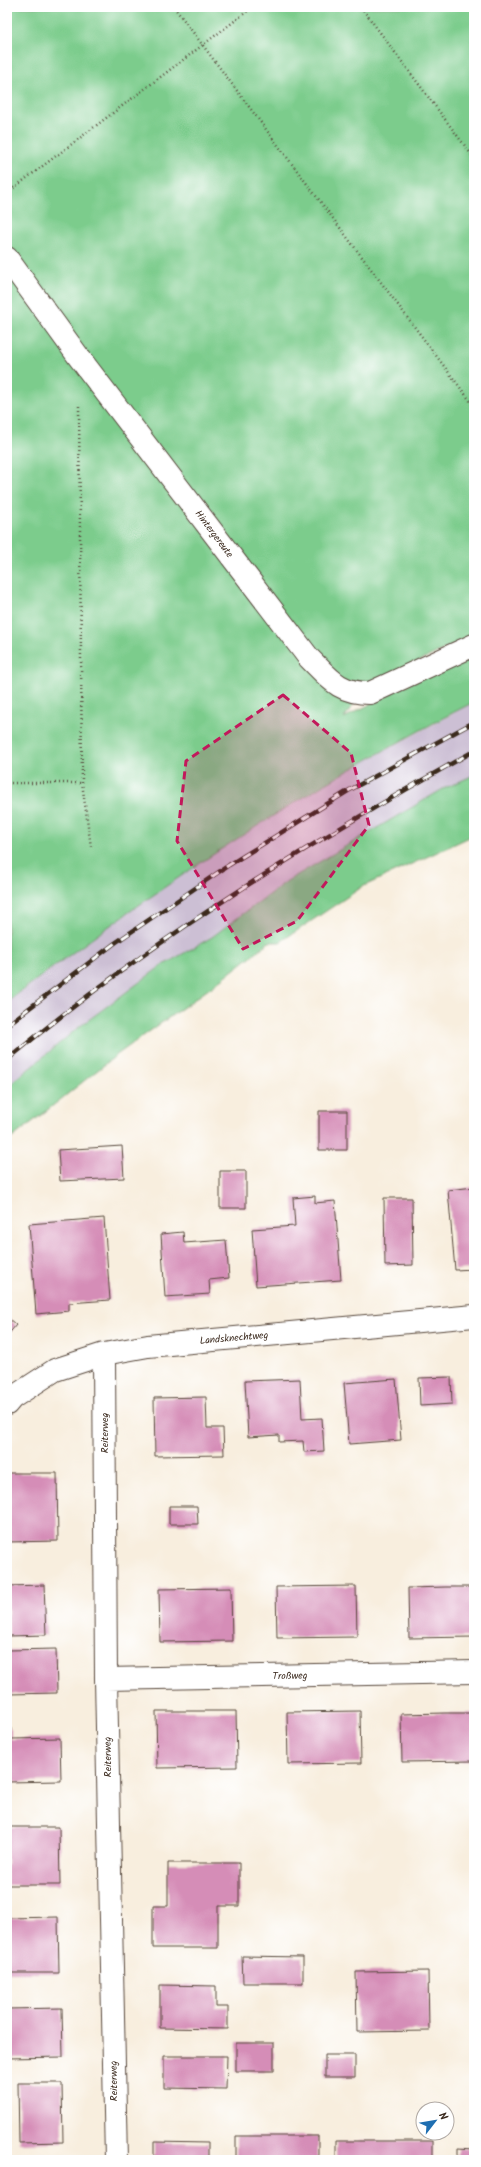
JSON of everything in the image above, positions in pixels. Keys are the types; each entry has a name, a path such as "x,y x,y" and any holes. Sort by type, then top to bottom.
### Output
{"street":[{"name":"Hintergereute","path":"7,258 78,356 309,658 334,684 355,693 370,693 474,645"},
{"name":"Landsknechtweg","path":"7,1404 12,1398 55,1370 104,1354 148,1346 474,1316"},
{"name":"Reiterweg","path":"104,1354 106,1679 116,2160"},
{"name":"Troßweg","path":"106,1679 474,1672"}],"path":[{"path":"174,7 474,406"},
{"path":"7,193 202,44 254,7"},
{"path":"361,7 474,158"},
{"path":"79,404 82,783 91,847"},
{"path":"7,783 82,783"}],"highlighted area":[{"path":"283,695 351,753 369,825 297,921 243,949 177,841 186,761"}],"shaded area":[{"path":"474,702 474,775 443,789 287,881 212,937 160,967 79,1027 7,1087 7,1002 105,928 219,850 338,776"}],"green space":[{"path":"7,7 474,7 474,635 367,686 344,718 404,686 474,654 474,702 422,729 341,775 243,835 147,899 7,1002"},
{"path":"474,775 474,835 362,887 280,942 269,942 213,986 118,1054 7,1142 7,1087 79,1027 160,967 212,937 287,881 443,789"}],"building":[{"path":"319,1111 347,1111 347,1150 319,1150"},
{"path":"122,1146 124,1178 60,1181 58,1150"},
{"path":"220,1171 246,1171 246,1208 220,1208"},
{"path":"474,1187 474,1269 455,1270 448,1190"},
{"path":"315,1196 315,1203 335,1201 341,1280 256,1286 252,1229 295,1226 293,1198"},
{"path":"384,1198 412,1198 413,1265 385,1266"},
{"path":"104,1218 110,1300 69,1303 69,1311 36,1314 29,1224"},
{"path":"183,1232 184,1243 226,1240 229,1278 209,1280 210,1294 165,1297 161,1234"},
{"path":"7,1317 16,1325 7,1336"},
{"path":"451,1377 452,1404 420,1406 419,1378"},
{"path":"300,1379 302,1419 322,1418 324,1451 304,1452 303,1441 279,1442 279,1435 248,1437 245,1381"},
{"path":"396,1379 401,1440 349,1444 344,1383"},
{"path":"206,1397 207,1428 223,1428 224,1455 155,1456 154,1398"},
{"path":"7,1473 57,1473 58,1541 7,1542"},
{"path":"169,1506 197,1506 198,1524 169,1524"},
{"path":"44,1585 46,1635 9,1636 7,1586"},
{"path":"356,1586 357,1637 277,1638 276,1587"},
{"path":"474,1587 474,1637 409,1638 408,1588"},
{"path":"231,1588 232,1641 160,1642 159,1589"},
{"path":"56,1649 57,1693 9,1694 8,1650"},
{"path":"156,1711 236,1711 237,1767 157,1768"},
{"path":"360,1711 361,1763 288,1764 287,1712"},
{"path":"474,1713 474,1761 402,1762 401,1714"},
{"path":"7,1728 11,1728 11,1739 60,1738 61,1781 7,1782"},
{"path":"7,1827 59,1827 60,1885 7,1885"},
{"path":"168,1863 239,1863 239,1906 218,1906 218,1948 153,1948 153,1906 168,1906"},
{"path":"58,1917 59,1973 7,1973 7,1918"},
{"path":"242,1956 303,1957 303,1983 243,1983"},
{"path":"428,1971 429,2031 357,2032 356,1972"},
{"path":"160,1985 216,1986 216,2007 228,2007 228,2029 160,2028"},
{"path":"62,2008 63,2057 7,2058 7,2009"},
{"path":"236,2043 274,2043 274,2071 236,2071"},
{"path":"325,2055 355,2055 355,2077 325,2077"},
{"path":"164,2056 227,2056 226,2089 164,2088"},
{"path":"18,2083 62,2083 63,2142 19,2143"},
{"path":"236,2136 318,2136 318,2160 236,2160"},
{"path":"336,2141 433,2141 433,2160 336,2160"},
{"path":"154,2142 208,2143 208,2160 154,2160"},
{"path":"458,2148 474,2149 474,2160 458,2160"}],"railway":[{"path":"7,1025 115,943 229,865 348,791 474,722"},
{"path":"7,1060 61,1016 175,933 292,857 413,785 474,751"}]}
